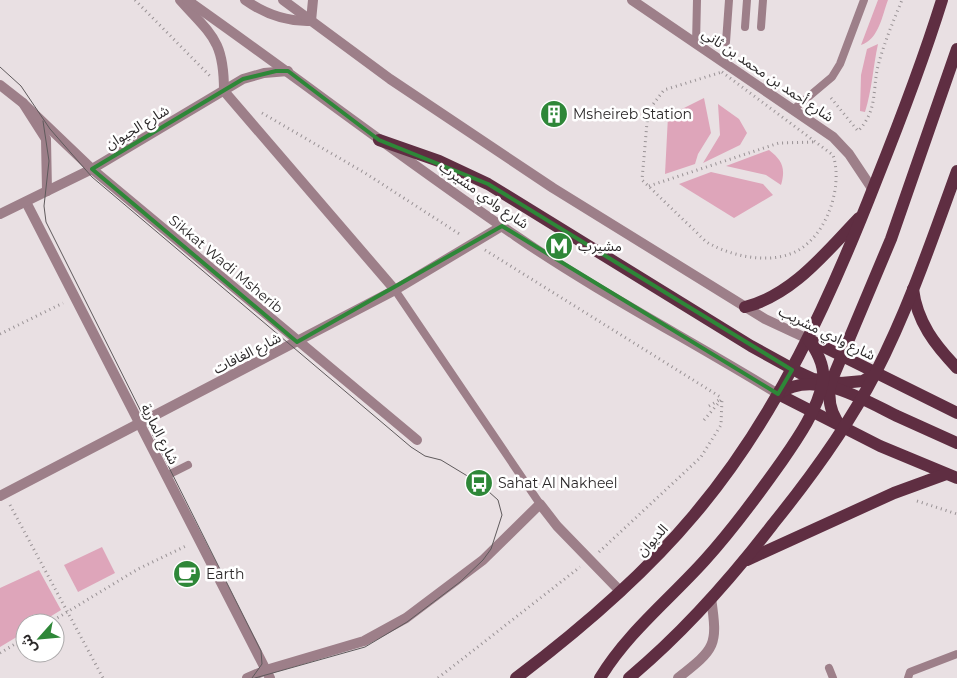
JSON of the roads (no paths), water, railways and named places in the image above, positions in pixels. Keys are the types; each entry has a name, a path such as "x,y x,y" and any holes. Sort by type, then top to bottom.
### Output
{"main road":[{"path":"778,394 808,339 864,213 929,43 942,0"},
{"path":"600,678 636,629 699,566 740,519 790,450 841,357 891,239 957,49"},
{"path":"379,140 446,163 488,184 792,370 861,398 957,443"},
{"path":"628,678 666,646 745,561 812,475 875,374 913,288 957,172"},
{"path":"745,308 778,295 802,276 864,213"},
{"path":"913,288 918,311 927,332 957,368"},
{"path":"808,339 821,360 832,410 842,428"},
{"name":"شارع وادي مشريب","path":"808,339 875,374"},
{"path":"778,394 798,385 858,382 875,374"},
{"path":"875,374 957,413"},
{"path":"778,394 880,446 952,476"},
{"name":"الديوان","path":"516,678 579,629 621,592 696,513 728,470 778,394"},
{"path":"745,561 894,492 952,476"}],"street":[{"path":"180,0 211,35 220,49 224,65 224,91 395,290"},
{"name":"شارع وادي مشيرب","path":"187,0 288,71 379,140 502,226 594,284 778,394"},
{"path":"245,0 281,18 311,21"},
{"path":"283,0 390,79 553,188 745,308"},
{"path":"311,21 313,0"},
{"name":"شارع أحمد بن محمد بن ثاني","path":"632,0 833,137 843,147 872,190"},
{"name":"شارع الجيوان","path":"0,214 92,169 254,75 288,71"},
{"name":"Sikkat Wadi Msherib","path":"0,85 23,103 92,169 297,342 417,440"},
{"name":"Sikkat Wadi Msherib","path":"23,103 46,139 47,191"},
{"path":"944,208 957,194"},
{"name":"شارع المارية","path":"26,202 268,674"},
{"name":"شارع الغافات","path":"2,495 395,290 502,226"},
{"name":"شارع وادي مشريب","path":"745,308 808,339"},
{"path":"247,678 268,674 364,641 406,618 483,560 540,504 556,526 621,592"},
{"path":"678,678 706,656 713,644 714,624 711,598"}],"lane":[{"path":"696,44 697,0"},
{"path":"726,42 729,0"},
{"path":"745,27 747,0"},
{"path":"761,27 763,0"},
{"path":"794,109 832,77 840,64 864,0"},
{"path":"395,290 540,504"},
{"path":"166,476 188,465"},
{"path":"908,678 910,672 957,654"},
{"path":"829,668 834,678"}],"tram line":[{"path":"0,67 21,86 50,129 92,177 411,447 425,456 441,460 479,483 498,500 502,515 491,549 483,560 460,582 407,622 365,647 255,678"},
{"path":"43,121 49,161 44,206 46,222 261,651 262,664 252,678"}],"place":[{"name":"Msheireb Station","path":"554,114"},
{"name":"مشيرب","path":"559,246"},
{"name":"Sahat Al Nakheel","path":"479,483"},
{"name":"Earth","path":"187,574"}]}
